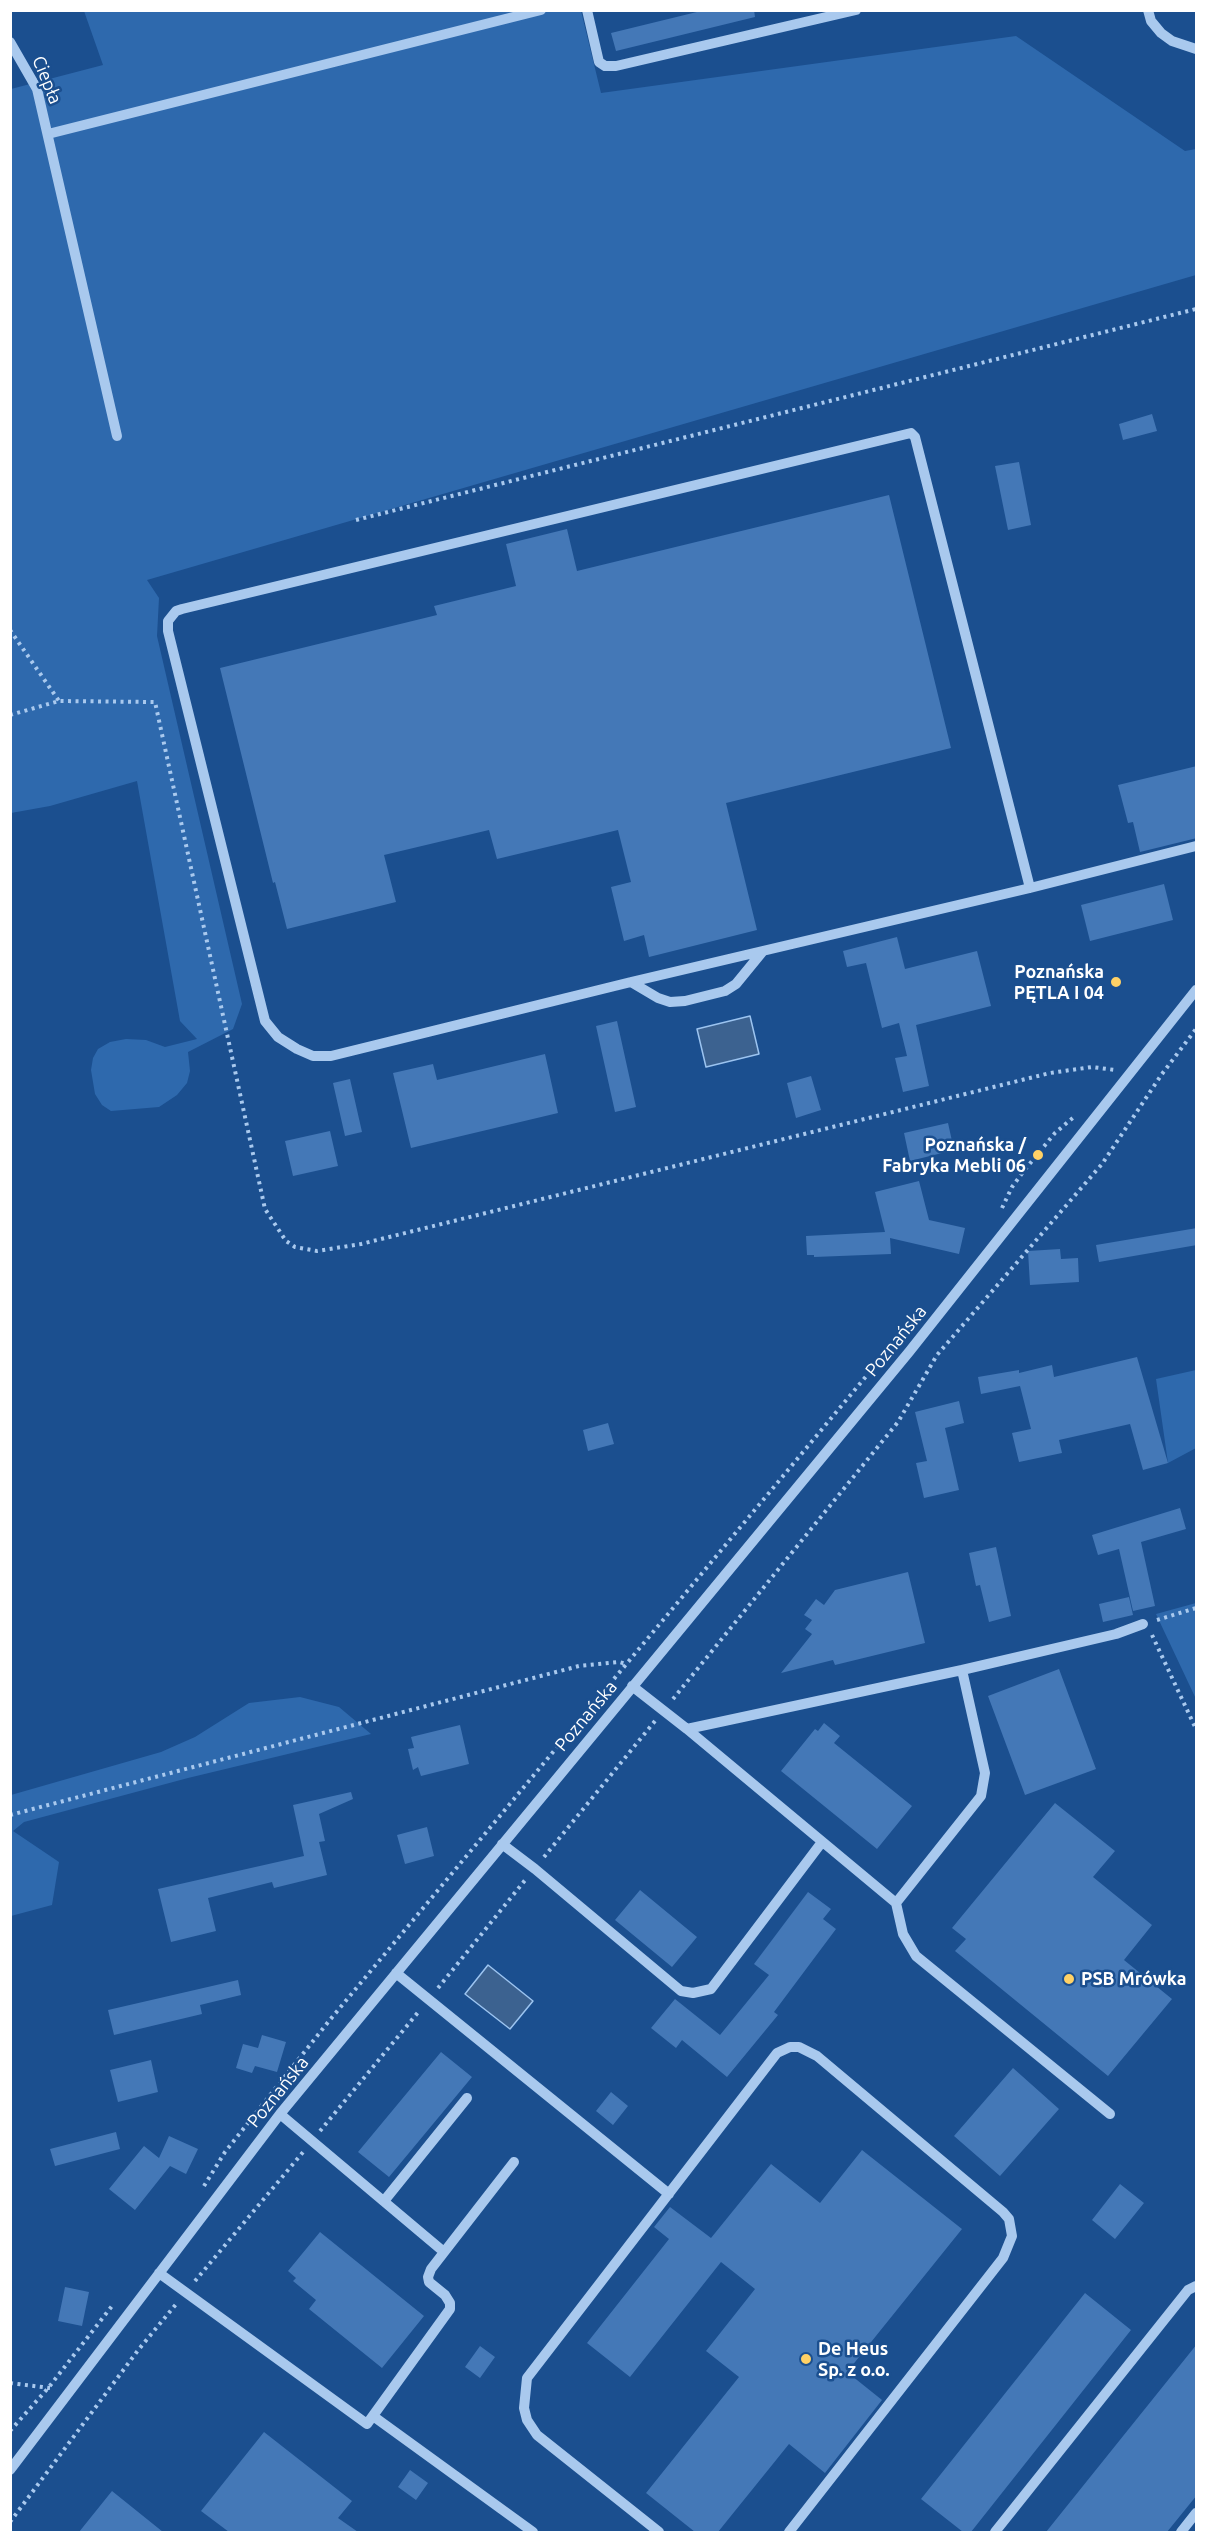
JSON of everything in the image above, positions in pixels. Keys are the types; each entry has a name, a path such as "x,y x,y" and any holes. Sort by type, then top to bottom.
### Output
{"street":[{"path":"48,134 541,10"},
{"path":"587,10 600,62 605,66 616,66 856,10"},
{"path":"1148,10 1151,21 1161,33 1172,41 1197,49"},
{"name":"Ciepła","path":"10,42 37,89 117,436"},
{"path":"1030,888 915,437 910,433 182,609 176,611 168,621 171,643 265,1021 278,1037 313,1056 331,1056 631,982 1030,888 1197,846"},
{"path":"631,982 658,998 670,1002 725,992 736,984 764,951"},
{"name":"Poznańska","path":"10,2469 280,2114 909,1352 1131,1076 1197,990"},
{"path":"687,1729 962,1670 1116,1634 1143,1624"},
{"path":"896,1903 981,1796 985,1773 962,1670"},
{"path":"632,1686 896,1903 903,1934 916,1956 1110,2114"},
{"path":"502,1844 681,1991 693,1994 711,1989 822,1842"},
{"path":"396,1973 669,2194"},
{"path":"659,2532 537,2435 527,2420 524,2394 527,2378 777,2053 783,2048 799,2048 818,2056 1008,2219 1012,2236 1003,2258 789,2532"},
{"path":"384,2201 467,2098"},
{"path":"280,2114 444,2252"},
{"path":"159,2273 367,2424 450,2309 450,2302 433,2287 428,2277 444,2252 514,2162"},
{"path":"995,2532 1188,2290 1197,2286"},
{"path":"373,2416 533,2532"},
{"path":"1181,2532 1197,2513"}],"path":[{"path":"356,520 1197,309"},
{"path":"10,630 59,701"},
{"path":"10,715 59,701 155,702 265,1209 286,1241 295,1246 317,1251 361,1244 1050,1073 1092,1067 1117,1070 1131,1076"},
{"path":"10,2522 139,2349 429,1999 898,1422 931,1362 1102,1164 1149,1092 1197,1029"},
{"path":"1197,1608 1143,1624 1156,1641 1197,1729"},
{"path":"10,1815 579,1666 619,1662 645,1671"},
{"path":"10,2383 49,2387 68,2394"}],"shaded area":[{"path":"84,11 581,11 601,93 1016,36 1185,151 1196,149 1196,275 147,580 159,598 157,636 242,1004 233,1029 188,1052 190,1071 187,1083 177,1095 159,1107 111,1111 102,1105 95,1094 91,1070 93,1058 98,1049 110,1042 126,1039 146,1040 165,1047 197,1039 180,1021 137,781 50,806 11,813 11,89 103,65"},
{"path":"750,1016 759,1054 706,1067 697,1029"},
{"path":"1196,1370 1196,1448 1168,1463 1156,1379"},
{"path":"1196,1603 1196,1699 1156,1614"},
{"path":"300,1697 339,1707 371,1734 188,1778 24,1822 13,1831 59,1862 52,1905 11,1916 11,1795 161,1752 195,1737 249,1703"},
{"path":"488,1965 533,2001 510,2029 465,1994"}],"building":[{"path":"705,10 754,10 755,17 616,51 611,33"},
{"path":"1152,414 1157,431 1123,440 1119,424"},
{"path":"1019,462 1031,525 1008,530 995,466"},
{"path":"889,495 951,748 726,803 757,930 649,957 644,935 624,941 611,887 631,882 618,830 497,859 489,830 384,855 396,902 287,929 275,882 273,883 220,668 437,615 434,606 516,586 506,544 567,529 577,571"},
{"path":"1197,766 1197,838 1140,852 1133,822 1128,823 1118,785"},
{"path":"1164,884 1173,920 1090,941 1081,905"},
{"path":"897,937 905,969 977,951 991,1006 916,1025 929,1086 903,1092 895,1058 907,1056 899,1023 882,1028 866,963 847,967 843,951"},
{"path":"617,1021 636,1107 615,1112 596,1026"},
{"path":"545,1054 558,1113 411,1148 393,1073 433,1064 437,1080"},
{"path":"811,1076 821,1110 796,1118 787,1083"},
{"path":"350,1079 362,1132 345,1136 333,1083"},
{"path":"948,1123 954,1150 910,1161 904,1133"},
{"path":"330,1131 338,1166 293,1176 285,1141"},
{"path":"919,1181 929,1220 965,1228 959,1254 890,1238 891,1254 814,1257 814,1255 807,1255 806,1236 885,1232 875,1192"},
{"path":"1197,1228 1197,1245 1099,1262 1096,1245"},
{"path":"1060,1249 1061,1259 1078,1258 1079,1282 1030,1285 1028,1251"},
{"path":"1137,1357 1168,1463 1143,1470 1130,1424 1059,1440 1062,1453 1019,1462 1012,1433 1031,1429 1020,1386 981,1394 978,1377 1019,1370 1019,1373 1052,1365 1054,1377"},
{"path":"959,1401 964,1423 945,1428 959,1490 924,1498 916,1463 927,1461 915,1412"},
{"path":"608,1423 614,1444 588,1451 583,1430"},
{"path":"1180,1508 1186,1529 1141,1542 1155,1606 1133,1611 1119,1549 1098,1555 1092,1535"},
{"path":"996,1547 1011,1616 989,1622 980,1585 976,1586 969,1553"},
{"path":"908,1572 925,1643 835,1665 833,1660 781,1673 812,1634 805,1629 812,1620 804,1615 816,1599 824,1605 835,1590"},
{"path":"1129,1597 1133,1615 1103,1622 1099,1604"},
{"path":"1059,1669 1096,1769 1025,1795 988,1696"},
{"path":"824,1723 840,1736 834,1743 912,1806 877,1849 781,1771 815,1729 818,1731"},
{"path":"460,1725 469,1764 421,1776 418,1767 413,1770 408,1749 414,1748 411,1737"},
{"path":"351,1792 353,1799 319,1814 325,1841 319,1842 327,1875 274,1888 272,1882 208,1898 216,1931 171,1942 158,1889 304,1856 293,1805"},
{"name":"PSB Mrówka","path":"1055,1803 1115,1851 1093,1877 1152,1925 1124,1960 1172,1999 1108,2076 955,1951 966,1939 952,1928"},
{"path":"427,1827 434,1856 405,1864 397,1835"},
{"path":"640,1890 697,1937 672,1967 615,1920"},
{"path":"808,1892 831,1909 823,1919 836,1929 774,2012 778,2015 727,2077 682,2040 676,2048 651,2028 675,1999 720,2035 769,1975 754,1964"},
{"path":"238,1980 241,1995 200,2005 202,2014 114,2035 108,2010"},
{"path":"262,2035 286,2042 277,2072 255,2066 252,2073 236,2068 243,2044 258,2048"},
{"path":"441,2052 472,2077 389,2177 358,2152"},
{"path":"151,2060 158,2092 118,2102 110,2070"},
{"path":"1013,2068 1059,2109 1000,2176 954,2136"},
{"path":"611,2092 628,2106 613,2125 596,2111"},
{"path":"116,2132 120,2149 55,2166 50,2149"},
{"path":"169,2136 198,2149 186,2174 170,2166 135,2210 109,2189 144,2146 159,2158"},
{"path":"862,2150 962,2229 847,2372 882,2400 825,2473 789,2444 718,2532 695,2532 646,2493 739,2377 706,2351 755,2289 721,2262 630,2377 587,2343 669,2239 654,2227 670,2207 711,2238 771,2164 820,2203"},
{"path":"1120,2184 1144,2203 1115,2239 1092,2220"},
{"path":"320,2232 424,2316 382,2368 309,2309 316,2300 293,2281 296,2278 288,2271"},
{"path":"65,2287 89,2292 82,2326 58,2321"},
{"path":"1085,2293 1131,2330 971,2532 963,2532 921,2499"},
{"path":"1197,2344 1197,2495 1167,2532 1046,2532"},
{"path":"480,2346 495,2357 480,2378 465,2367"},
{"path":"264,2432 352,2501 338,2518 358,2532 229,2532 201,2511"},
{"path":"410,2470 428,2483 416,2500 398,2487"},
{"path":"112,2491 163,2532 79,2532"}],"place":[{"name":"Poznańska PĘTLA I 04","path":"1116,982"},
{"name":"Poznańska / Fabryka Mebli 06","path":"1038,1155"},
{"name":"PSB Mrówka","path":"1069,1979"},
{"name":"De Heus Sp. z o.o.","path":"806,2359"}]}
